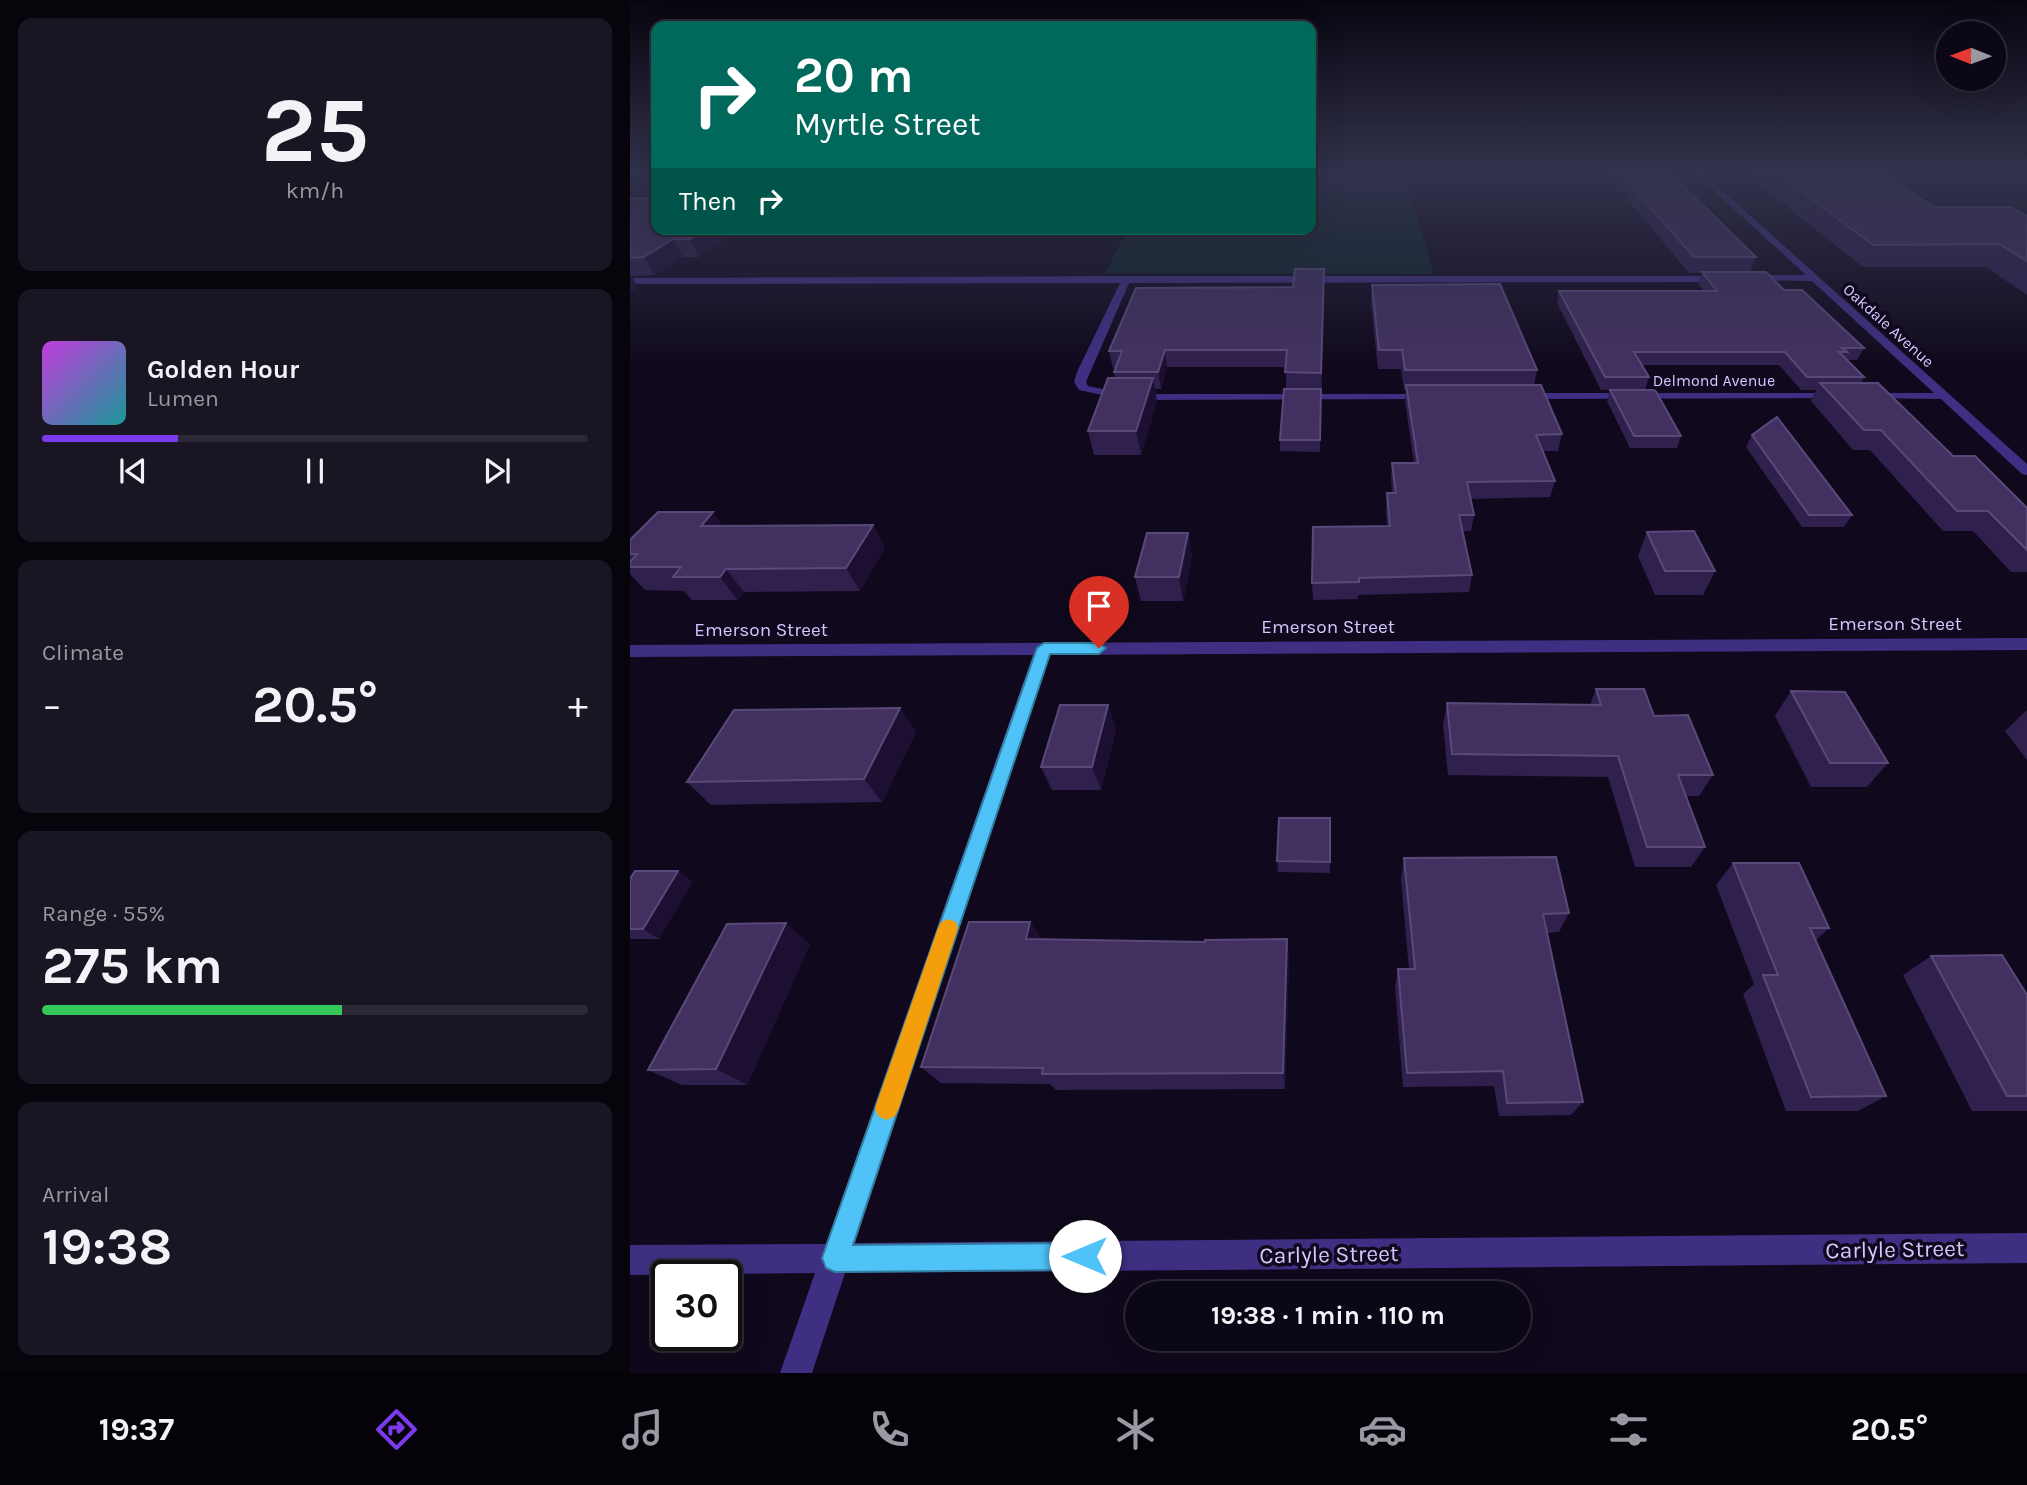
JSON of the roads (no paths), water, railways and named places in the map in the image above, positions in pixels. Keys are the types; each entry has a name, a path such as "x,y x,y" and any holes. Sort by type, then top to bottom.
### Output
{"street":[{"name":"Oakdale Avenue","path":"1770,238 2027,471"},
{"path":"630,281 1732,278"},
{"path":"1745,278 1814,278"},
{"path":"1126,279 1083,372 1080,382 1083,387 1125,397 1444,396"},
{"name":"Delmond Avenue","path":"1514,396 1846,396"},
{"path":"1860,396 1944,396"},
{"name":"Emerson Street","path":"630,651 2027,644"},
{"path":"796,1373 1044,648"},
{"name":"Carlyle Street","path":"630,1260 2027,1248"}]}
